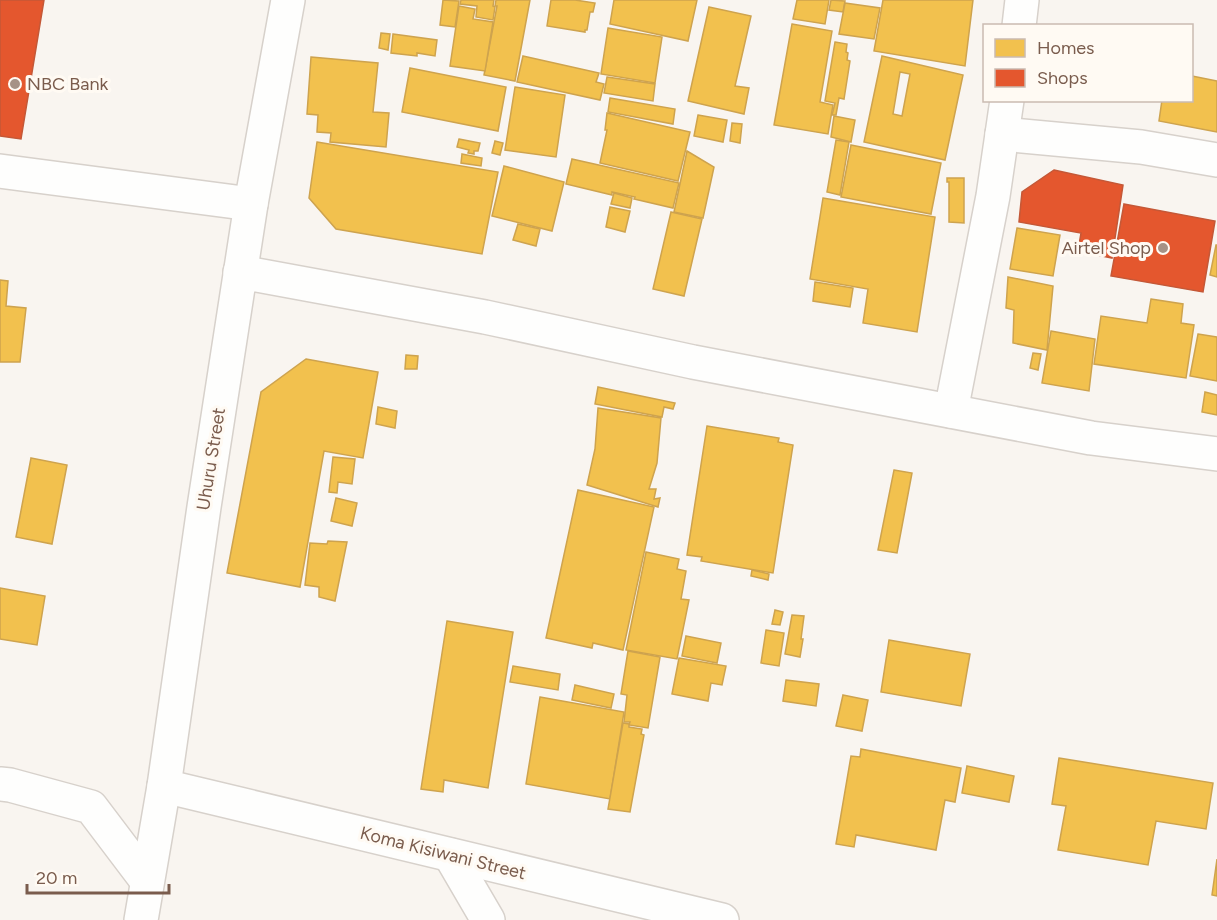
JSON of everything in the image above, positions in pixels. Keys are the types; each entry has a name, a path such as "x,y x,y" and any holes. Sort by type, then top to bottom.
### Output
{"street":[{"name":"Uhuru Street","path":"141,920 164,786 240,272 288,0"},
{"path":"1019,24 1022,0"},
{"path":"951,411 990,207 1007,102"},
{"path":"1002,134 1141,147 1217,160"},
{"path":"0,171 251,204"},
{"path":"240,272 485,317 693,362 1091,438 1217,454"},
{"path":"0,784 91,807 147,881"},
{"name":"Koma Kisiwani Street","path":"164,786 722,920"},
{"path":"450,855 489,920"}],"building: Homes":[{"path":"443,0 459,1 455,27 440,25"},
{"path":"461,0 494,0 493,20 476,17 477,6 460,4"},
{"path":"496,0 530,0 515,81 484,75 497,6 495,6"},
{"path":"551,0 595,3 593,12 590,12 587,30 585,32 547,26"},
{"path":"614,0 697,0 688,41 610,24"},
{"path":"797,0 829,0 825,24 793,19"},
{"path":"831,0 845,1 843,12 829,10"},
{"path":"883,0 973,0 965,66 874,51"},
{"path":"845,3 880,8 874,39 839,34"},
{"path":"459,6 475,9 473,19 493,22 485,71 450,66"},
{"path":"709,7 751,16 735,86 749,88 744,114 688,101"},
{"path":"792,24 832,31 820,102 833,105 828,134 774,125"},
{"path":"608,28 662,37 655,83 601,74"},
{"path":"381,33 390,34 388,50 379,48"},
{"path":"393,34 437,40 435,56 391,53"},
{"path":"835,42 847,44 847,60 850,61 844,99 839,98 836,115 832,115 835,103 825,101"},
{"path":"523,56 599,73 596,82 604,84 600,100 517,82"},
{"path":"882,56 963,75 945,160 864,142","holes":["900,72 910,74 902,116 893,114"]},
{"path":"311,57 378,63 373,112 389,113 386,147 330,142 331,133 317,132 318,115 307,114"},
{"path":"410,68 506,87 498,131 402,112"},
{"path":"1193,76 1217,81 1217,132 1159,121 1162,102 1193,102"},
{"path":"607,77 655,84 653,101 604,93"},
{"path":"515,87 565,95 556,157 505,150"},
{"path":"610,98 675,109 673,124 608,112"},
{"path":"607,113 690,132 678,181 600,163 607,130 605,130"},
{"path":"698,115 727,120 723,142 694,136"},
{"path":"834,116 855,120 851,142 831,137"},
{"path":"732,123 742,124 740,143 730,141"},
{"path":"459,139 480,143 478,151 474,151 474,154 468,153 469,150 457,147"},
{"path":"836,140 849,142 840,195 827,192"},
{"path":"495,141 503,143 500,155 492,153"},
{"path":"317,142 498,172 482,254 336,229 309,198"},
{"path":"851,145 941,163 931,214 841,197"},
{"path":"687,151 714,167 703,218 674,212"},
{"path":"462,154 482,158 481,166 461,163"},
{"path":"572,159 679,183 673,208 634,199 635,197 612,192 612,195 566,184"},
{"path":"504,166 564,182 552,231 492,216"},
{"path":"947,178 964,178 964,223 949,222 949,182"},
{"path":"614,193 632,198 630,208 611,204"},
{"path":"823,198 935,217 917,332 863,323 868,289 810,279"},
{"path":"610,207 630,211 625,232 606,227"},
{"path":"671,212 702,219 684,296 653,289"},
{"path":"518,224 540,229 536,246 513,240"},
{"path":"1017,228 1060,235 1053,276 1010,269"},
{"path":"1217,245 1217,277 1210,275"},
{"path":"1008,277 1053,286 1047,350 1013,343 1014,310 1006,308"},
{"path":"0,280 8,281 6,306 26,308 20,362 0,362"},
{"path":"815,282 853,288 850,307 813,301"},
{"path":"1151,299 1183,304 1181,323 1194,325 1186,378 1094,364 1101,316 1147,323"},
{"path":"1051,331 1095,339 1089,391 1042,383"},
{"path":"1198,334 1217,337 1217,381 1190,376"},
{"path":"1033,353 1041,354 1038,370 1030,368"},
{"path":"406,355 418,356 417,369 405,369"},
{"path":"306,359 378,372 363,458 324,451 300,587 227,573 261,392"},
{"path":"598,387 675,403 673,409 664,407 662,417 595,404"},
{"path":"1205,392 1217,395 1217,415 1202,412"},
{"path":"378,407 397,411 395,428 376,424"},
{"path":"598,408 661,418 657,463 649,489 656,489 654,499 660,498 658,507 587,485 595,449"},
{"path":"707,426 779,438 778,442 793,445 773,573 701,561 702,557 687,555"},
{"path":"333,457 355,459 352,484 338,482 337,493 329,492"},
{"path":"31,458 67,465 52,544 16,537"},
{"path":"894,470 912,473 897,553 878,550"},
{"path":"578,490 654,507 623,650 593,643 592,648 546,638"},
{"path":"336,498 357,503 352,526 331,521"},
{"path":"328,541 347,542 335,601 319,597 319,587 305,585 310,543 327,544"},
{"path":"646,552 679,559 677,569 686,571 681,599 689,600 677,659 626,650"},
{"path":"752,570 769,574 768,580 751,576"},
{"path":"0,588 45,596 37,645 0,639"},
{"path":"775,610 783,612 780,625 772,624"},
{"path":"792,615 804,616 800,657 785,654"},
{"path":"447,621 513,632 488,788 444,780 443,792 421,789"},
{"path":"766,630 784,633 779,666 761,663"},
{"path":"686,636 721,643 717,663 682,656"},
{"path":"889,640 970,654 961,706 881,692"},
{"path":"628,651 660,657 648,728 624,722 627,695 621,694"},
{"path":"679,658 726,666 722,685 711,683 708,701 672,694"},
{"path":"513,666 560,674 558,690 510,682"},
{"path":"786,680 819,684 816,706 783,701"},
{"path":"575,685 614,694 611,708 572,700"},
{"path":"843,695 868,700 862,731 836,726"},
{"path":"540,697 624,712 610,799 526,784"},
{"path":"623,723 629,724 629,727 642,729 641,734 644,735 630,812 608,809"},
{"path":"861,749 961,768 955,802 945,800 936,850 856,835 854,847 836,844 851,756 860,757"},
{"path":"1059,758 1213,783 1206,829 1156,821 1148,865 1058,850 1066,806 1052,804"},
{"path":"967,766 1014,776 1009,802 962,793"},
{"path":"1217,859 1217,896 1212,895"}],"building: Shops":[{"name":"NBC Bank","path":"0,0 44,0 21,139 0,136"},
{"path":"1054,170 1123,185 1112,258 1078,251 1081,233 1019,222 1022,192"},
{"name":"Airtel Shop","path":"1124,204 1215,221 1203,292 1111,276"}],"place":[{"name":"NBC Bank","path":"15,84"},
{"name":"Airtel Shop","path":"1163,248"}]}
